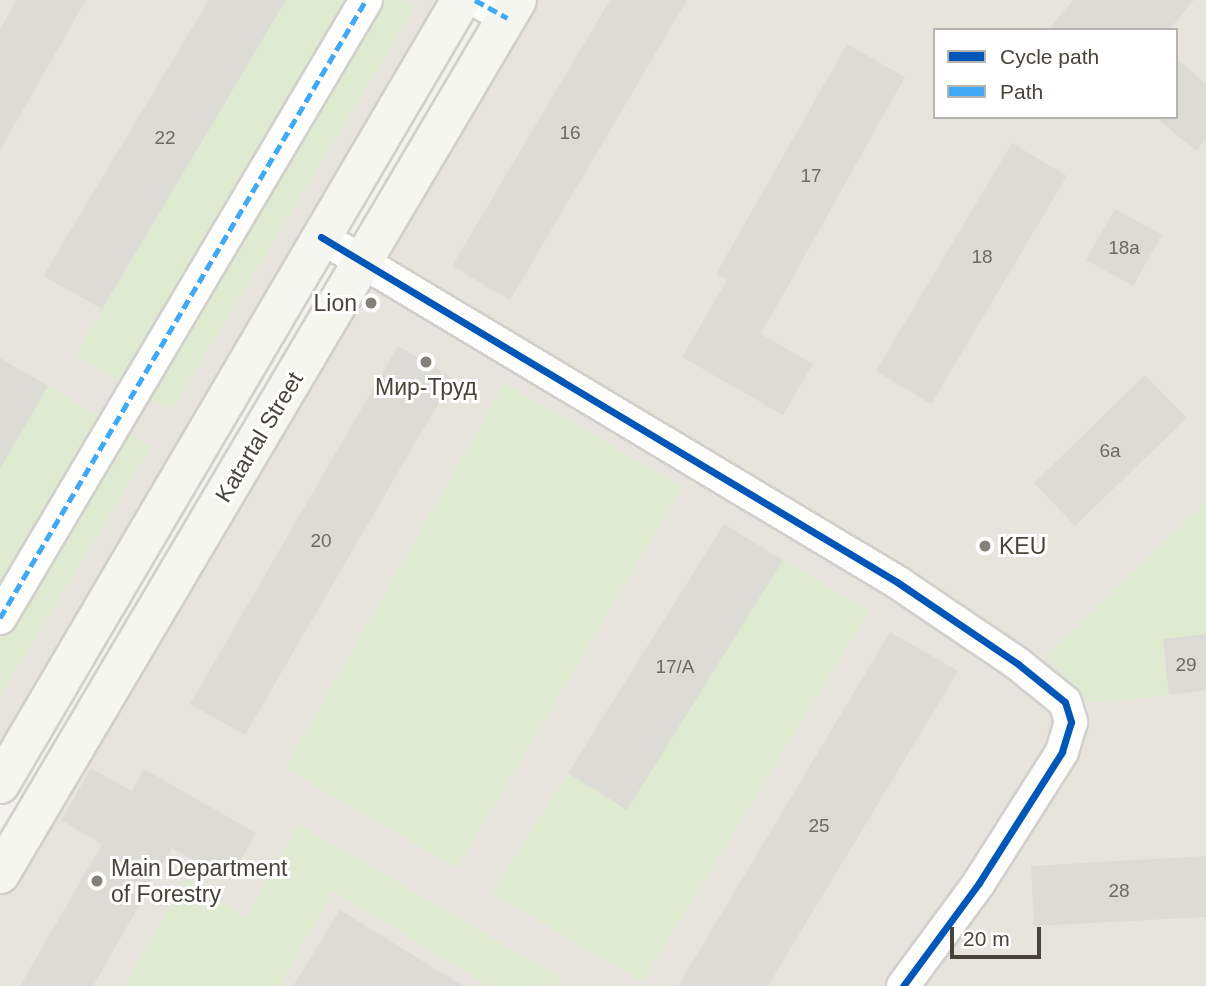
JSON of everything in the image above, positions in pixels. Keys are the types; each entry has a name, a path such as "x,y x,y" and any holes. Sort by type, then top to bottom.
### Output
{"main road":[{"name":"Katartal Street","path":"0,784 461,0"},
{"name":"Katartal Street","path":"0,873 362,262 500,6"}],"street":[{"path":"0,618 366,0"},
{"path":"321,237 897,582 1018,664 1065,702 1071,722 1062,752 979,883 903,986"}],"shaded area":[{"path":"0,0 461,0 0,784"},
{"path":"517,0 1206,0 1206,986 0,986 0,873"}],"green space":[{"path":"286,0 404,0 415,7 171,411 76,355"},
{"path":"505,383 682,487 457,868 285,768"},
{"path":"48,386 151,447 0,696 0,469"},
{"path":"1206,502 1206,634 1163,639 1169,695 1090,703 1047,655"},
{"path":"783,560 869,611 642,982 492,893 568,773 626,809"},
{"path":"298,824 561,978 556,986 489,986 333,891 279,986 124,986 187,878 246,918"}],"building":[{"path":"17,0 86,0 0,150 0,29"},
{"path":"209,0 286,0 102,309 43,276"},
{"path":"610,0 687,0 510,300 452,266"},
{"path":"1073,0 1194,0 1171,28 1050,28"},
{"path":"847,44 905,77 761,334 813,364 783,415 682,357 727,280 716,274"},
{"path":"1178,60 1206,84 1206,139 1196,151 1157,119 1178,119"},
{"path":"1012,143 1067,176 931,404 876,371"},
{"path":"1115,209 1162,235 1133,286 1086,260"},
{"path":"398,346 453,378 245,735 190,704"},
{"path":"0,358 48,386 0,469"},
{"path":"1145,375 1187,418 1075,526 1034,483"},
{"path":"724,524 783,560 627,810 568,773"},
{"path":"890,632 958,671 768,986 678,986"},
{"path":"1206,634 1206,690 1169,695 1163,639"},
{"path":"91,768 132,791 144,769 256,833 229,880 172,848 93,986 20,986 102,844 61,820"},
{"path":"1206,856 1206,917 1034,926 1031,866"},
{"path":"340,910 463,986 293,986"}],"marked path":[{"path":"0,618 366,0"},
{"path":"475,0 507,18"}],"cycle path":[{"path":"321,237 897,582 1018,664 1065,702 1071,722 1062,752 979,883 903,986"}],"place":[{"name":"Lion","path":"371,303"},
{"name":"Мир-Труд","path":"426,362"},
{"name":"KEU","path":"985,546"},
{"name":"Main Department of Forestry","path":"97,881"}]}
